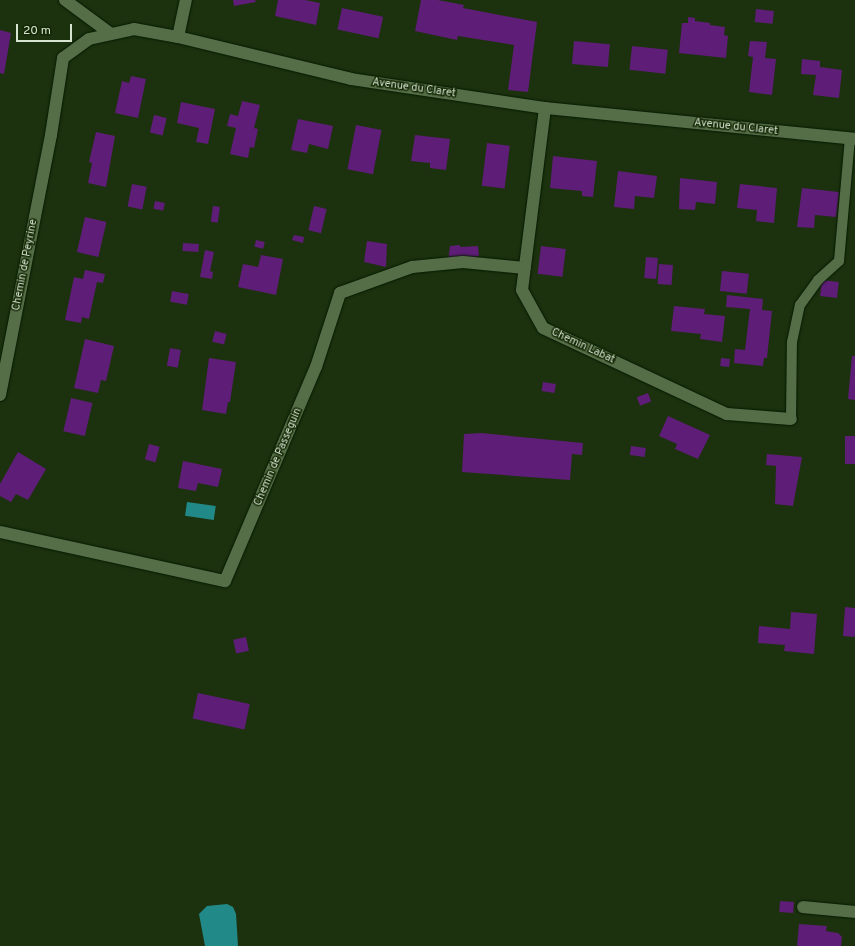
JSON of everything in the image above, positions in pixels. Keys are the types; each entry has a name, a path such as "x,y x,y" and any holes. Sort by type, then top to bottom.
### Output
{"street":[{"path":"65,0 111,34"},
{"path":"178,37 186,0"},
{"name":"Avenue du Claret","path":"51,135 63,58 89,39 134,29 178,37 351,79 545,108 852,138"},
{"name":"Chemin Labat","path":"545,108 522,290 543,328 727,414 791,419"},
{"name":"Chemin de Peyrine","path":"0,395 51,135"},
{"name":"Chemin de Passeguin","path":"0,532 225,581 316,367 340,293 412,267 463,262 524,268"},
{"path":"804,907 855,912"}],"lane":[{"path":"791,419 792,342 800,305 818,280 839,261 852,138"}],"water":[{"path":"187,502 216,506 214,520 185,516"},
{"path":"227,904 233,907 236,914 238,946 205,946 199,914 207,906"}],"building":[{"path":"233,0 255,0 256,2 234,6"},
{"path":"278,0 305,0 320,3 316,25 275,16"},
{"path":"421,0 438,0 464,5 463,8 537,22 528,92 508,90 514,45 458,36 457,40 415,31"},
{"path":"342,8 383,17 379,38 337,30"},
{"path":"756,9 774,11 773,24 755,22"},
{"path":"688,17 695,18 695,21 725,27 724,35 728,36 726,58 679,53 682,23 688,23"},
{"path":"0,30 11,33 4,74 0,73"},
{"path":"574,41 610,44 608,67 572,64"},
{"path":"750,41 767,42 765,58 776,59 772,95 749,92 753,57 748,56"},
{"path":"632,46 668,50 665,74 629,70"},
{"path":"802,59 820,61 820,67 842,70 839,98 813,95 816,75 801,74"},
{"path":"131,76 146,79 138,118 115,113 122,81 129,83"},
{"path":"242,101 260,105 254,128 258,129 254,148 250,147 248,158 230,154 236,128 227,126 230,114 238,116"},
{"path":"181,102 215,109 208,144 196,142 199,128 177,123"},
{"path":"154,115 167,118 163,135 150,133"},
{"path":"298,119 333,126 328,149 309,144 307,153 291,150"},
{"path":"356,125 382,130 373,174 347,169"},
{"path":"96,132 115,136 106,187 88,183 92,163 89,162"},
{"path":"415,135 450,139 446,170 430,168 430,163 411,161"},
{"path":"487,143 510,146 505,188 482,186"},
{"path":"553,156 597,161 593,197 582,196 582,191 550,188"},
{"path":"618,171 657,176 654,198 635,196 634,209 614,207"},
{"path":"680,178 717,182 715,204 696,202 695,210 679,209"},
{"path":"132,184 147,187 142,209 128,207"},
{"path":"740,184 777,188 774,223 756,221 757,210 737,208"},
{"path":"802,188 839,192 836,217 815,215 814,228 797,227"},
{"path":"155,201 165,203 163,211 153,209"},
{"path":"213,206 220,207 218,223 211,222"},
{"path":"314,206 327,209 321,233 308,230"},
{"path":"85,217 106,222 98,257 77,252"},
{"path":"294,235 304,237 303,243 292,240"},
{"path":"256,240 265,242 263,249 254,247"},
{"path":"367,241 387,244 386,267 364,262"},
{"path":"183,243 199,244 198,252 182,251"},
{"path":"460,245 460,247 478,246 479,256 448,261 450,246"},
{"path":"541,246 566,249 562,277 538,274"},
{"path":"205,250 214,252 210,271 213,272 212,279 200,277"},
{"path":"261,255 283,259 276,295 238,287 243,264 258,267"},
{"path":"646,257 658,258 656,279 644,278"},
{"path":"659,264 673,265 672,285 658,284"},
{"path":"85,270 105,274 103,283 97,282 89,319 82,317 81,323 65,320 74,277 83,279"},
{"path":"722,271 749,274 747,294 720,291"},
{"path":"822,280 839,282 837,298 820,296"},
{"path":"172,291 189,294 187,305 170,302"},
{"path":"727,295 763,299 762,310 772,311 767,358 764,358 763,366 734,363 735,349 745,350 750,309 726,307"},
{"path":"674,306 705,309 704,314 725,316 722,342 700,339 701,334 671,331"},
{"path":"215,331 227,334 224,345 212,342"},
{"path":"85,339 114,346 106,381 101,380 98,393 74,388"},
{"path":"170,348 181,350 178,368 167,366"},
{"path":"852,356 855,356 855,400 848,399"},
{"path":"209,358 236,362 230,402 228,402 226,414 202,410"},
{"path":"721,358 730,359 729,367 720,366"},
{"path":"543,382 556,384 554,393 542,391"},
{"path":"648,393 651,401 640,406 637,397"},
{"path":"71,398 92,403 85,436 63,431"},
{"path":"668,416 710,435 698,459 675,449 677,444 659,436"},
{"path":"481,433 583,443 582,455 572,454 570,480 462,472 464,434"},
{"path":"845,436 855,436 855,464 845,464"},
{"path":"149,444 160,447 155,462 145,459"},
{"path":"631,446 646,448 645,457 630,455"},
{"path":"18,452 46,469 28,500 16,494 11,502 0,496 0,484"},
{"path":"767,454 802,457 793,506 775,504 776,466 766,465"},
{"path":"183,461 222,469 218,487 198,483 196,491 178,488"},
{"path":"845,607 855,608 855,637 843,636"},
{"path":"791,612 817,614 814,654 784,651 785,645 758,643 759,626 790,629"},
{"path":"246,637 249,651 236,653 233,640"},
{"path":"198,693 250,704 244,729 193,718"},
{"path":"780,901 794,902 793,913 779,912"},
{"path":"799,924 827,926 826,931 838,933 842,937 841,946 797,946"}]}
